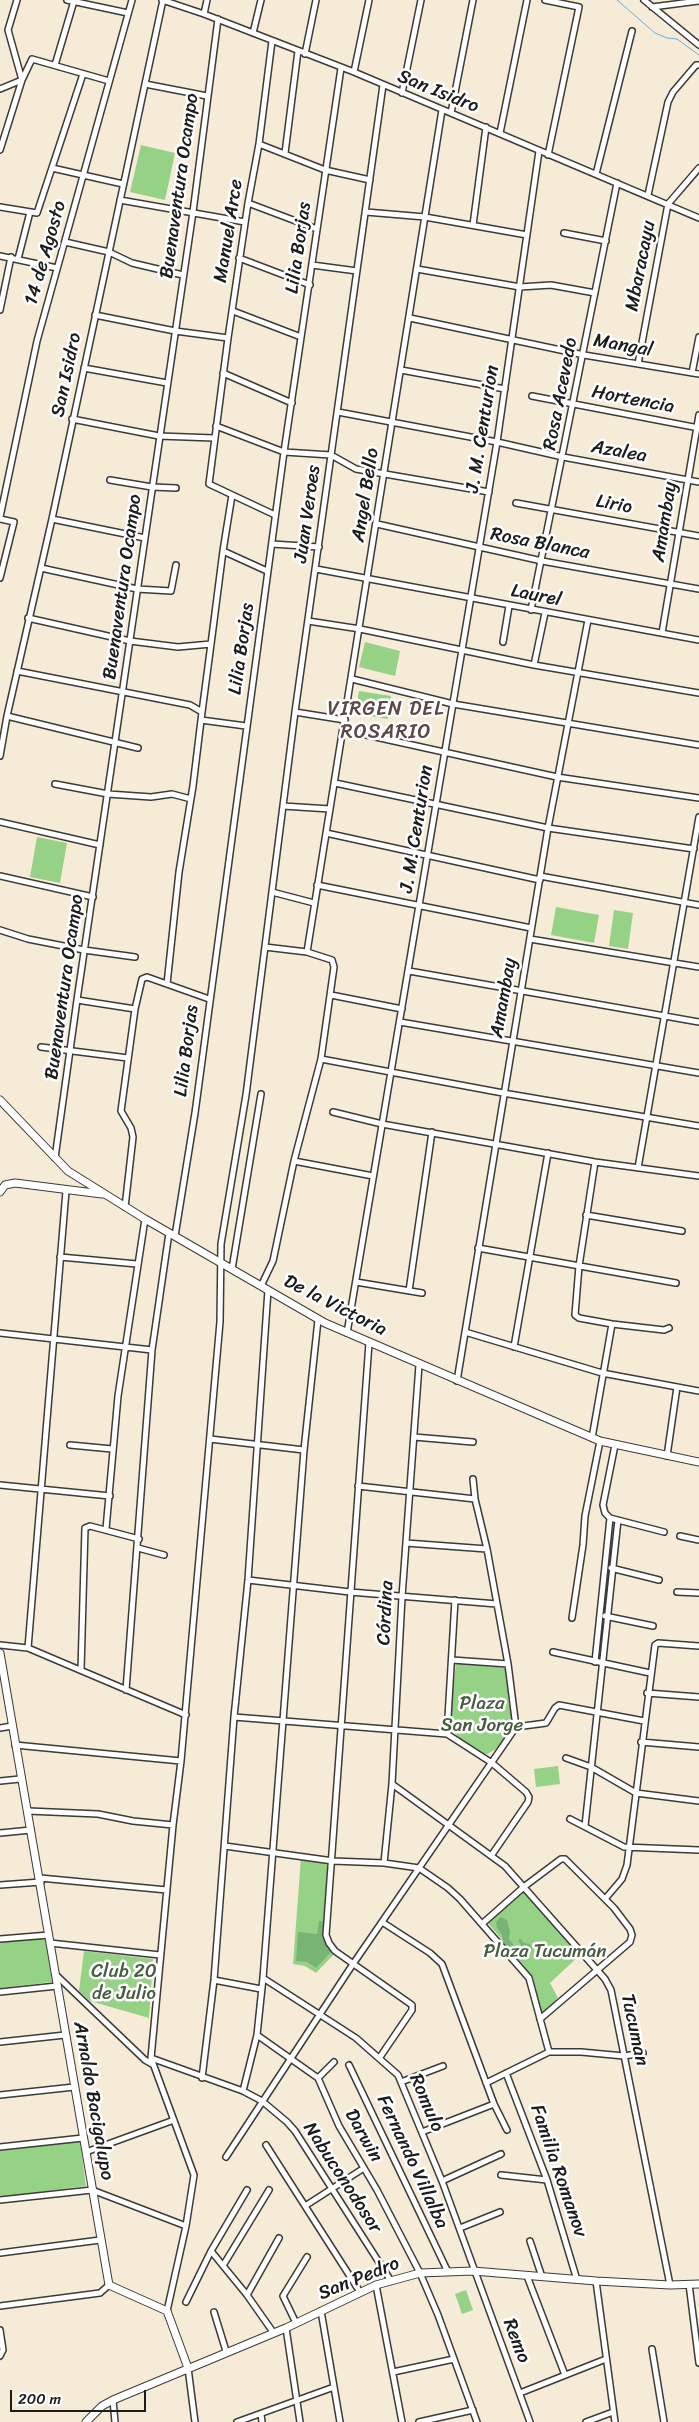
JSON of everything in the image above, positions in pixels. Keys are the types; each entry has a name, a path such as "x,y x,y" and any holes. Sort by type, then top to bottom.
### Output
{"main road":[{"name":"De la Victoria","path":"0,1100 68,1171 90,1189 105,1194 318,1320 419,1365 600,1441 699,1462"},
{"path":"0,1192 5,1185 12,1183 66,1191 90,1189"},
{"name":"Arnaldo Bacigalupo","path":"0,1653 2,1677 20,1779 41,1880 100,2240 110,2285"},
{"name":"San Pedro","path":"86,2422 102,2406 113,2400 272,2332 286,2328 376,2285 420,2273 474,2271 577,2280 670,2285 699,2284"},
{"path":"110,2285 167,2311 188,2368"}],"street":[{"path":"17,0 8,30 22,80"},
{"path":"67,0 128,13"},
{"name":"14 de Agosto","path":"0,518 37,341 132,0"},
{"name":"San Isidro","path":"0,756 28,618 52,519 72,419 146,84 162,0 218,19 354,72 699,218"},
{"path":"204,14 208,0"},
{"path":"253,33 261,0"},
{"path":"305,54 316,0"},
{"path":"354,72 369,0"},
{"path":"402,93 421,0"},
{"path":"451,113 473,0"},
{"path":"500,133 526,0"},
{"path":"545,0 579,7 548,155"},
{"path":"644,0 699,45"},
{"path":"55,65 74,1"},
{"path":"652,7 699,1"},
{"name":"Buenaventura Ocampo","path":"55,1158 76,1000 93,897 160,436 218,19"},
{"path":"596,174 632,31"},
{"name":"Manuel Arce","path":"232,494 209,484 239,258 259,144 272,41"},
{"path":"286,153 298,51"},
{"path":"0,150 22,80 32,60 109,81"},
{"path":"648,195 668,102 673,92 696,65 699,65"},
{"name":"Lilia Borjas","path":"126,1690 152,1350 192,1133 267,571 310,285 324,170 341,68"},
{"path":"0,207 38,213 83,74"},
{"path":"0,89 22,80"},
{"path":"146,84 207,96"},
{"name":"Juan Veroes","path":"152,2061 160,1955 186,1715 220,1322 220,1262 246,1095 295,712 383,85"},
{"name":"Angel Bello","path":"306,952 344,730 442,110"},
{"path":"473,226 486,127"},
{"path":"259,144 286,153 324,170 370,180"},
{"name":"J. M. Centurion","path":"347,1333 489,492 539,151"},
{"path":"52,168 123,184"},
{"path":"668,204 699,168"},
{"name":"Rosa Acevedo","path":"532,610 617,183"},
{"path":"120,200 245,222"},
{"path":"248,203 317,229"},
{"name":"Mbaracayu","path":"638,364 668,204"},
{"path":"18,259 30,212"},
{"path":"366,212 426,217 527,235"},
{"path":"564,233 606,241"},
{"path":"65,242 109,252 132,263 183,274"},
{"path":"0,256 58,268"},
{"path":"0,310 11,257"},
{"path":"239,258 310,285"},
{"path":"312,265 357,271"},
{"path":"417,269 520,287 551,285 595,293"},
{"path":"233,311 301,337"},
{"path":"95,316 175,331 228,338"},
{"name":"Mangal","path":"410,318 584,354 699,374"},
{"path":"692,372 699,338"},
{"path":"84,368 167,383"},
{"path":"402,370 505,389"},
{"path":"223,373 292,403"},
{"name":"Hortencia","path":"532,396 698,428"},
{"name":"Azalea","path":"338,412 497,442 563,458 699,482"},
{"name":"Amambay","path":"662,633 699,415"},
{"path":"72,419 160,436 214,438"},
{"path":"216,426 284,452 331,455 356,469 489,492"},
{"path":"110,480 152,487 176,488"},
{"path":"167,984 179,872 191,799 232,494 275,514"},
{"name":"Lirio","path":"516,503 699,536"},
{"path":"0,518 14,522 0,578"},
{"path":"52,519 145,538"},
{"name":"Rosa Blanca","path":"377,524 542,561 699,589"},
{"path":"272,544 319,547"},
{"path":"223,551 267,571"},
{"path":"41,568 137,589 172,591 176,565"},
{"name":"Laurel","path":"316,569 545,613 699,640"},
{"path":"503,642 509,606"},
{"path":"534,665 545,613"},
{"path":"28,618 130,641 178,647 211,644"},
{"name":"Amambay","path":"457,1381 548,828 588,620"},
{"path":"308,621 360,629 534,665 699,692"},
{"path":"17,671 190,704 202,712"},
{"path":"352,679 454,704 699,745"},
{"path":"295,712 345,720"},
{"path":"7,716 115,744 138,748"},
{"path":"201,720 246,726"},
{"path":"344,730 557,777 699,798"},
{"path":"335,783 548,828 696,845"},
{"path":"55,784 108,794 151,797 172,794 191,799"},
{"path":"283,806 330,809"},
{"path":"638,1168 672,962 696,845 699,816"},
{"path":"0,822 100,845"},
{"path":"326,833 428,856 540,878 699,904"},
{"path":"0,876 93,897"},
{"path":"317,885 532,928"},
{"path":"272,892 314,902"},
{"path":"0,930 28,939 84,950 135,957"},
{"path":"530,938 699,966"},
{"path":"202,2078 214,1980 234,1717 248,1580 264,1288 273,1261 294,1161 321,1059 334,967 332,960 306,952 265,947"},
{"path":"409,970 699,1022"},
{"path":"125,1207 133,1137 131,1128 121,1111 135,1009 144,977 209,999"},
{"path":"331,995 402,1010"},
{"path":"76,1000 135,1009"},
{"path":"400,1022 699,1074"},
{"path":"41,1047 128,1058"},
{"path":"321,1059 503,1093 699,1126"},
{"path":"232,1269 261,1094"},
{"path":"333,1112 382,1124 595,1162 699,1176"},
{"path":"410,1291 432,1132"},
{"path":"514,1348 548,1153"},
{"path":"294,1161 373,1176"},
{"path":"595,1162 579,1266 575,1315 579,1318 612,1324 664,1330 669,1328"},
{"path":"28,1648 66,1191"},
{"path":"586,1215 682,1231"},
{"path":"106,1529 110,1496 112,1449 137,1264 145,1219"},
{"path":"478,1248 676,1282"},
{"path":"60,1257 137,1264"},
{"path":"356,1282 422,1292"},
{"path":"243,2091 257,2035 263,1978 304,1450 318,1320"},
{"path":"592,1438 612,1324"},
{"path":"464,1332 602,1373 699,1390"},
{"path":"0,1333 152,1350"},
{"path":"369,1343 327,1936 330,1945 412,2007 380,2057"},
{"name":"Córdina","path":"384,1863 392,1784 402,1597 419,1365"},
{"path":"667,1456 677,1387"},
{"path":"414,1437 473,1442"},
{"path":"210,1439 304,1450"},
{"path":"572,1618 584,1545 585,1516 600,1441"},
{"path":"70,1444 112,1449"},
{"path":"615,1444 603,1505 605,1513 610,1518 664,1532"},
{"path":"226,2157 382,1922 516,1727 508,1664 487,1549 475,1499 473,1479"},
{"path":"0,1485 110,1496"},
{"path":"358,1486 475,1499"},
{"path":"595,1662 610,1518"},
{"path":"585,1826 595,1714 618,1520"},
{"path":"81,1670 85,1583 85,1528 90,1526 106,1529 139,1539"},
{"path":"680,1536 699,1540"},
{"path":"406,1543 487,1549"},
{"path":"138,1548 164,1554"},
{"path":"605,1567 659,1580"},
{"path":"248,1580 350,1592 497,1604"},
{"path":"677,1592 699,1593"},
{"path":"447,1734 455,1600"},
{"path":"600,1614 653,1626"},
{"path":"605,1899 622,1878 629,1848 647,1693 656,1643 699,1646"},
{"path":"0,1645 28,1648 186,1715"},
{"path":"553,1652 650,1673"},
{"path":"452,1660 508,1664"},
{"path":"647,1693 699,1697"},
{"path":"516,1727 544,1724 559,1705 595,1714 644,1721"},
{"path":"234,1717 447,1734 492,1763 526,1792 529,1797 528,1802 491,1856"},
{"path":"0,1728 12,1726"},
{"path":"641,1742 699,1747"},
{"path":"15,1745 181,1761"},
{"path":"566,1758 591,1767 636,1793 699,1800"},
{"path":"0,1781 20,1779"},
{"name":"Tucuman","path":"392,1784 491,1856 524,1886 597,1968 610,1990 670,2285"},
{"path":"28,1811 98,1814 133,1821 173,1825"},
{"path":"570,1820 629,1848 699,1850"},
{"path":"0,1833 31,1830"},
{"path":"225,1846 333,1861 384,1863 419,1868 448,1888 483,1923 529,1978 548,2052"},
{"path":"483,1923 524,1886 561,1859 565,1859 605,1899 632,1935 630,1942 597,1968 540,2019"},
{"path":"0,1885 41,1880 167,1890"},
{"path":"382,1922 430,1953 442,1964 486,2084 507,2130"},
{"path":"0,1939 49,1934"},
{"path":"50,1943 160,1955"},
{"path":"55,1974 145,2060 152,2061 194,2175 186,2226 167,2311"},
{"name":"Romulo","path":"263,1978 356,2038 396,2072 442,2181 474,2271"},
{"path":"214,1980 261,1989"},
{"path":"0,1992 57,1986"},
{"path":"0,2042 65,2034"},
{"path":"257,2035 318,2078 334,2062"},
{"path":"486,2084 548,2052 580,2052 624,2056 644,2053"},
{"name":"Nabuconodosor","path":"152,2061 243,2091 262,2101 295,2131 391,2281"},
{"name":"Fernando Villalba","path":"349,2065 448,2272"},
{"path":"401,2082 443,2066"},
{"name":"Familia Romanov","path":"506,2073 548,2180 577,2280"},
{"name":"Darwin","path":"318,2078 338,2126 364,2168 420,2273 478,2422"},
{"path":"0,2095 74,2087"},
{"path":"422,2132 494,2104"},
{"path":"86,2152 174,2120"},
{"path":"0,2147 83,2138"},
{"path":"266,2145 360,2292"},
{"path":"442,2181 502,2154"},
{"path":"305,2206 364,2168"},
{"path":"501,2175 548,2180"},
{"path":"0,2200 92,2190 186,2226"},
{"path":"186,2302 210,2251 247,2190"},
{"path":"224,2264 269,2190"},
{"path":"460,2228 500,2212"},
{"path":"247,2295 280,2238"},
{"path":"0,2252 100,2240"},
{"path":"530,2241 542,2277"},
{"path":"210,2251 224,2264 272,2332"},
{"path":"296,2323 283,2296 307,2257"},
{"name":"Remo","path":"474,2271 530,2422"},
{"path":"527,2276 565,2375"},
{"path":"596,2281 615,2422"},
{"path":"689,2284 699,2363"},
{"path":"0,2306 100,2293 110,2285"},
{"path":"376,2285 402,2422"},
{"path":"320,2311 340,2422"},
{"path":"214,2312 226,2352"},
{"path":"286,2328 300,2422"},
{"path":"0,2330 3,2350 0,2356"},
{"path":"652,2349 664,2422"},
{"path":"393,2372 454,2359"},
{"path":"520,2393 606,2359"},
{"path":"188,2368 195,2422"},
{"path":"237,2422 334,2387"},
{"path":"113,2400 114,2422"},
{"path":"419,2422 473,2410"},
{"path":"586,2422 613,2412"},
{"path":"261,2414 262,2422"}],"green space":[{"path":"141,145 175,153 165,200 130,192"},
{"path":"365,642 400,651 395,676 359,667"},
{"path":"359,691 391,696 388,719 355,714"},
{"path":"37,837 67,843 60,883 30,877"},
{"path":"556,907 599,915 594,943 551,935"},
{"path":"614,910 633,913 628,949 609,946"},
{"name":"Plaza San Jorge","path":"456,1663 506,1668 513,1721 501,1746 484,1756 461,1740 449,1727"},
{"path":"558,1766 560,1784 536,1787 534,1769"},
{"path":"301,1858 331,1862 324,1937 335,1953 316,1973 305,1966 293,1964"},
{"name":"Plaza Tucumán","path":"525,1890 581,1954 550,1983 558,1998 542,2015 533,1977 488,1923"},
{"path":"501,1917 507,1920 510,1931 509,1939 520,1953 523,1954 524,1950 518,1940 521,1939 524,1943 530,1944 532,1948 528,1955 521,1956 513,1962 509,1961 504,1951 502,1935 497,1928 496,1922"},
{"path":"319,1921 323,1921 322,1937 331,1952 316,1968 307,1962 296,1961 298,1932 317,1934"},
{"path":"46,1938 52,1982 0,1988 0,1942"},
{"name":"Club 20 de Julio","path":"84,1951 153,1959 149,2018 90,2001 79,1991"},
{"path":"80,2141 86,2186 0,2197 0,2151"},
{"path":"466,2290 473,2310 462,2314 455,2294"}],"waterway":[{"path":"617,0 655,33 667,38 677,39 699,55"}],"district":[{"name":"VIRGEN DEL ROSARIO","path":"386,722"}]}
